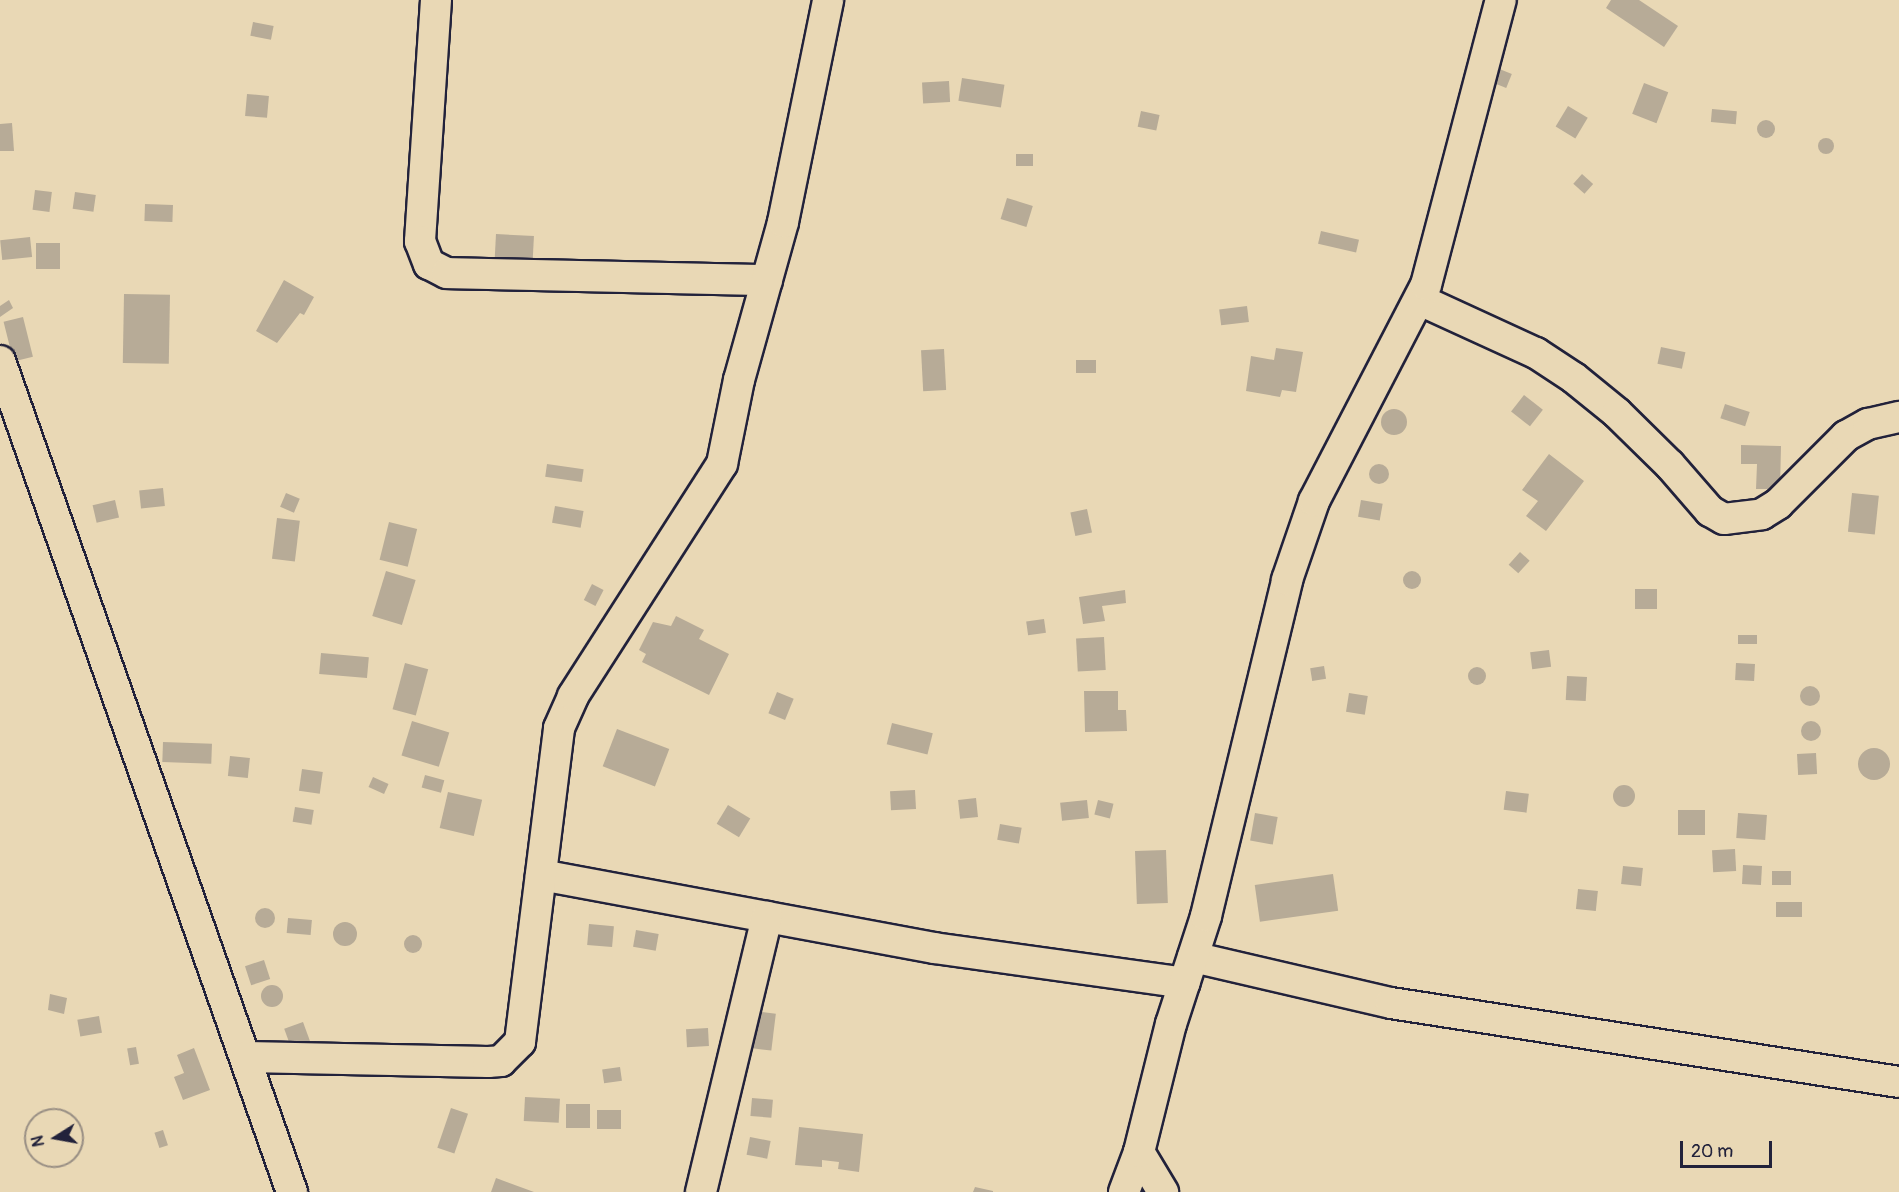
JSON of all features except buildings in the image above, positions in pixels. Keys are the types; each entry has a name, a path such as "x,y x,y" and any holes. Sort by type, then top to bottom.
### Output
{"street":[{"path":"436,0 420,241 429,264 456,274 767,280"},
{"path":"247,1057 501,1061 520,1042 559,728 573,696 722,464 783,222 828,0"},
{"path":"1124,1192 1139,1152 1189,970 1300,540 1314,501 1420,300 1501,0"},
{"path":"1420,300 1536,353 1574,378 1617,413 1670,465 1710,511 1724,519 1762,514 1778,504 1846,436 1868,424 1899,417"},
{"path":"0,362 163,835 247,1057 292,1192"},
{"path":"542,875 934,948 1189,970 1899,1082"},
{"path":"701,1192 767,917"},
{"path":"1139,1152 1163,1192"}]}
